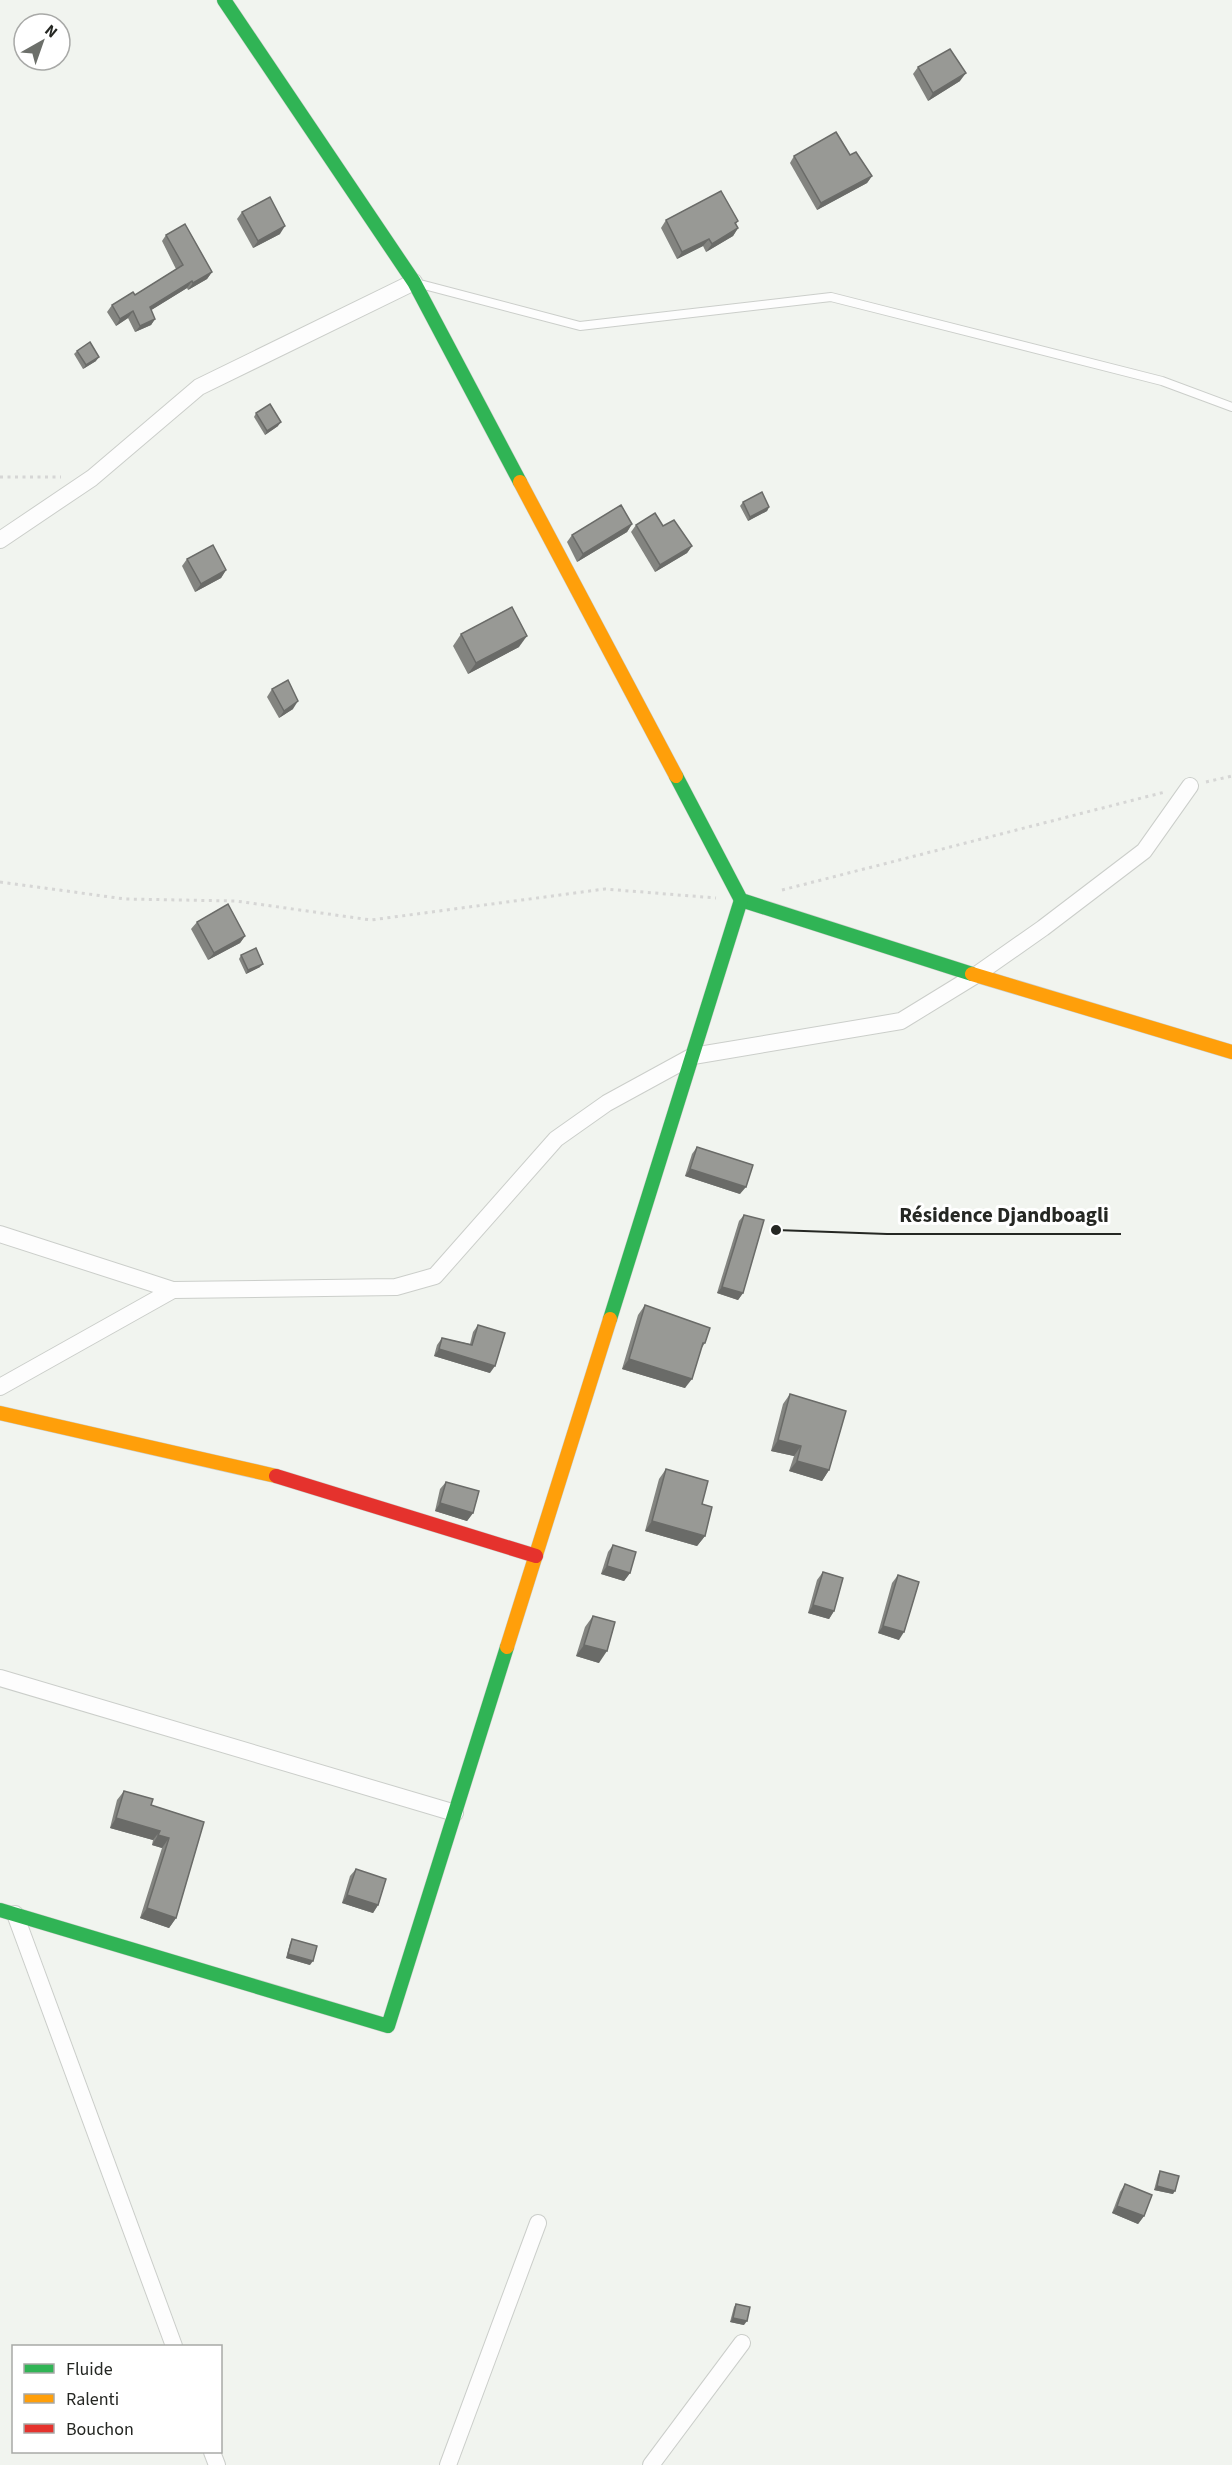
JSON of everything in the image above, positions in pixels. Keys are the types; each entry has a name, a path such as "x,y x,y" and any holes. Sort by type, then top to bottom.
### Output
{"street":[{"path":"224,0 414,282 741,900 976,975 1232,1052"},
{"path":"0,540 92,478 199,387 414,282"},
{"path":"0,1234 173,1290 396,1287 435,1276 556,1139 607,1103 693,1056 902,1021 976,975 1043,928 1144,851 1190,786"},
{"path":"7,1912 388,2026 741,900"},
{"path":"0,1387 173,1290"},
{"path":"0,1413 273,1475 536,1556"},
{"path":"0,1678 455,1813"},
{"path":"7,1912 174,2345"},
{"path":"448,2465 538,2223"},
{"path":"651,2465 742,2343"}],"lane":[{"path":"414,282 580,326 831,297 1162,381 1232,407"}],"path":[{"path":"0,477 92,478"},
{"path":"776,892 1232,776"},
{"path":"0,882 125,899 236,901 371,920 605,889 741,900"}],"building":[{"path":"950,49 966,73 933,93 918,67"},
{"path":"836,132 850,155 856,152 872,176 821,203 794,156"},
{"path":"721,191 738,221 735,223 738,228 712,244 709,239 682,252 666,220"},
{"path":"270,197 285,226 258,241 242,212"},
{"path":"185,224 212,272 193,283 192,281 150,307 155,319 140,326 133,311 120,319 112,305 133,292 135,295 183,265 166,235"},
{"path":"90,342 99,357 86,365 77,351"},
{"path":"270,404 281,422 267,431 256,413"},
{"path":"762,492 769,507 750,517 743,502"},
{"path":"621,505 632,524 583,554 572,535"},
{"path":"655,513 663,526 674,520 692,546 660,565 636,525"},
{"path":"213,545 226,570 201,584 187,559"},
{"path":"512,607 527,636 476,663 461,634"},
{"path":"288,680 298,701 284,711 272,689"},
{"path":"228,904 245,936 214,953 197,922"},
{"path":"256,948 263,964 248,970 241,955"},
{"path":"697,1147 753,1165 746,1187 690,1169"},
{"path":"744,1215 764,1220 743,1293 722,1287"},
{"path":"645,1305 710,1328 692,1379 629,1359"},
{"path":"478,1325 505,1333 495,1366 439,1349 442,1338 472,1345"},
{"path":"790,1394 846,1411 829,1470 797,1461 801,1446 778,1440"},
{"path":"666,1469 708,1481 702,1504 712,1507 705,1536 652,1521"},
{"path":"446,1482 479,1491 473,1513 440,1503"},
{"path":"613,1545 636,1552 630,1573 607,1566"},
{"path":"823,1572 843,1578 834,1611 813,1605"},
{"path":"898,1575 919,1582 904,1632 883,1626"},
{"path":"593,1616 615,1622 607,1651 584,1645"},
{"path":"124,1791 153,1799 151,1805 204,1822 176,1918 147,1908 169,1838 158,1835 160,1831 116,1818"},
{"path":"356,1869 386,1879 378,1905 347,1895"},
{"path":"292,1939 317,1946 313,1961 288,1954"},
{"path":"1160,2171 1179,2176 1175,2191 1157,2186"},
{"path":"1125,2184 1152,2195 1144,2216 1117,2206"},
{"path":"736,2304 750,2307 747,2321 733,2318"}],"traffic: fast":[{"path":"224,0 414,282 520,482"},
{"path":"676,776 741,900 972,974"},
{"path":"610,1319 741,900"},
{"path":"0,1910 388,2026 507,1647"}],"traffic: slow":[{"path":"520,482 676,776"},
{"path":"972,974 1232,1052"},
{"path":"507,1647 610,1319"},
{"path":"0,1413 276,1476"}],"traffic: jam":[{"path":"276,1476 536,1556"}],"place":[{"name":"Résidence Djandboagli","path":"776,1230"}]}
